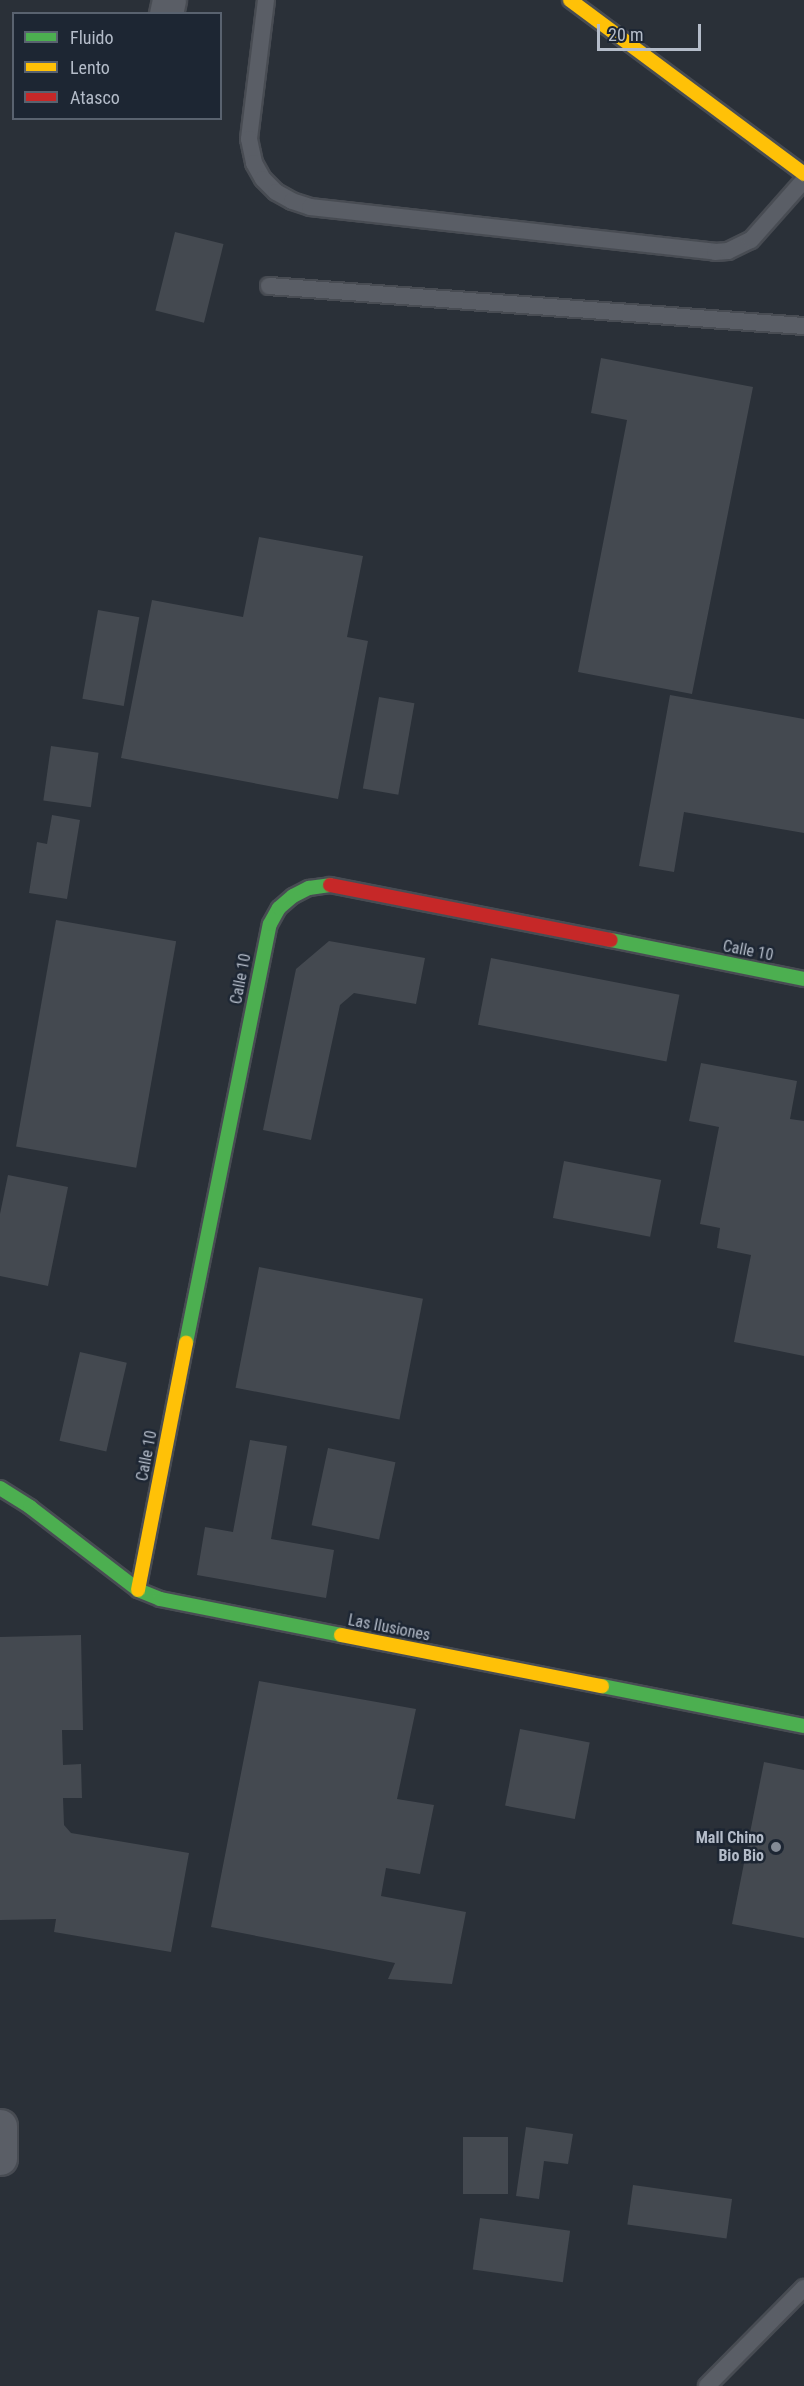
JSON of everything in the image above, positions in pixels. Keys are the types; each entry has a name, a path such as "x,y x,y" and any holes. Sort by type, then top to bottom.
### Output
{"street":[{"path":"570,0 590,6 804,174"},
{"name":"Calle 10","path":"138,1590 263,953 270,924 279,908 293,896 309,888 327,885 345,887 804,979"},
{"name":"Las Ilusiones","path":"0,1488 138,1590 186,1606 804,1726"},
{"path":"0,2126 0,2158"}],"lane":[{"path":"266,0 249,139 254,163 263,179 276,192 292,201 310,207 715,252 728,251 751,240 804,180"},
{"path":"269,286 804,326"},
{"path":"707,2386 804,2288"}],"building":[{"path":"175,232 224,244 204,323 155,311"},
{"path":"601,358 753,387 692,694 578,672 627,420 591,413"},
{"path":"259,537 363,556 347,637 368,641 338,799 121,758 152,600 243,617"},
{"path":"98,610 139,617 124,706 82,699"},
{"path":"670,695 804,719 804,833 684,812 674,872 639,866"},
{"path":"379,697 414,703 398,795 363,789"},
{"path":"51,746 99,753 91,807 43,800"},
{"path":"52,815 80,820 67,899 29,893 37,842 47,844"},
{"path":"56,920 176,941 136,1168 16,1147"},
{"path":"329,941 425,958 416,1004 354,993 340,1005 311,1140 263,1130 296,969"},
{"path":"491,958 679,995 666,1061 478,1025"},
{"path":"701,1063 797,1081 790,1119 804,1121 804,1356 734,1342 751,1255 717,1248 720,1228 700,1224 719,1127 689,1121"},
{"path":"564,1161 661,1180 650,1237 553,1218"},
{"path":"8,1175 68,1187 48,1286 0,1276 0,1214"},
{"path":"259,1267 423,1299 399,1420 236,1388"},
{"path":"80,1352 127,1363 106,1451 60,1441"},
{"path":"250,1440 287,1446 271,1539 334,1550 326,1598 197,1575 205,1527 233,1532"},
{"path":"328,1448 395,1462 379,1540 312,1525"},
{"path":"81,1635 83,1730 62,1730 63,1765 81,1764 82,1798 63,1798 64,1825 71,1833 189,1853 171,1952 54,1932 56,1919 0,1920 0,1637"},
{"path":"259,1681 416,1709 397,1799 434,1805 420,1874 386,1868 381,1896 466,1912 452,1984 388,1979 395,1963 211,1927"},
{"path":"520,1729 590,1743 575,1819 505,1806"},
{"name":"Mall Chino Bio Bio","path":"764,1762 804,1770 804,1938 732,1924"},
{"path":"526,2127 573,2134 568,2164 544,2161 539,2199 516,2196"},
{"path":"463,2137 508,2137 508,2194 463,2194"},
{"path":"633,2185 732,2199 726,2239 627,2225"},
{"path":"480,2218 570,2231 563,2282 473,2269"}],"traffic: fast":[{"path":"186,1343 270,924 279,908 293,896 309,888 330,885"},
{"path":"611,940 804,979"},
{"path":"0,1488 30,1507 138,1590 160,1599 341,1635"},
{"path":"602,1686 804,1726"}],"traffic: slow":[{"path":"570,0 804,174"},
{"path":"138,1590 186,1343"},
{"path":"341,1635 602,1686"}],"traffic: jam":[{"path":"330,885 611,940"}],"place":[{"name":"Mall Chino Bio Bio","path":"776,1847"}]}
